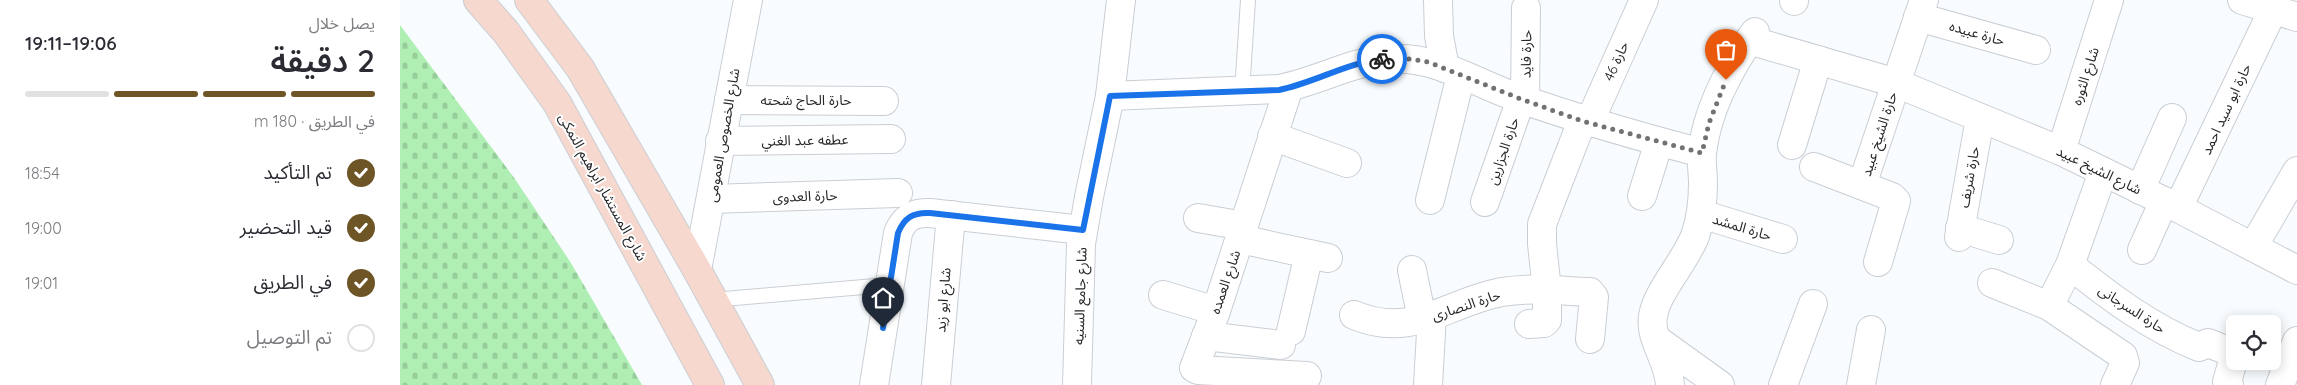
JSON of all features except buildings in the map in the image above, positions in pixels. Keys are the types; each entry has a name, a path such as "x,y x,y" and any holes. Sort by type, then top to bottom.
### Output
{"main road":[{"name":"شارع المستشار ابراهيم النمكى","path":"478,0 512,39 557,104 710,385"},
{"path":"529,0 580,68 697,270 760,385"}],"street":[{"name":"شارع الخصوص العمومى","path":"697,270 748,0"},
{"name":"شارع جامع السنيه","path":"1076,385 1083,230 1110,96 1121,0"},
{"path":"1430,200 1453,72 1439,36 1438,0"},
{"name":"حارة 46","path":"1529,324 1546,321 1547,290 1542,244 1542,224 1585,122 1644,0"},
{"name":"شارع الثوره","path":"2061,151 2109,0"},
{"path":"2242,0 2285,13"},
{"name":"حارة فايد","path":"1523,100 1526,8"},
{"path":"1896,83 1921,8"},
{"name":"حارة عبيده","path":"1921,8 2036,50"},
{"name":"حارة ابو سيد احمد","path":"2161,200 2285,13"},
{"name":"شارع الشيخ عبيد","path":"1702,153 1709,123 1720,94 1733,66 1752,36 1818,60 1896,83 2061,151 2297,270"},
{"path":"1110,96 1242,92 1289,88 1375,60 1411,59 1453,72 1585,122 1702,153 1701,214 1687,255 1656,304 1652,327 1666,360 1670,385"},
{"path":"1792,145 1818,60"},
{"name":"حارة الشيخ عبيد","path":"1862,185 1896,83"},
{"name":"شارع العمده","path":"1289,88 1242,233 1194,368 1198,370 1307,376"},
{"name":"حارة الحاج شحته","path":"729,100 884,101"},
{"name":"حارة الجزارين","path":"1485,202 1523,100"},
{"name":"حارة شريف","path":"1980,118 1960,232 1999,240"},
{"path":"2142,250 2161,200 2172,118"},
{"path":"1272,136 1347,162"},
{"name":"عطفه عبد الغني","path":"720,142 891,138"},
{"path":"1642,196 1659,142"},
{"path":"1814,167 1892,197 1896,201 1878,262"},
{"path":"2252,247 2297,171"},
{"path":"2049,306 2070,266 2103,172"},
{"name":"حارة العدوى","path":"711,199 898,193"},
{"path":"874,385 898,233 902,223 910,216 920,212 1083,230"},
{"name":"حارة المشد","path":"1701,214 1783,239"},
{"name":"شارع ابو زيد","path":"936,385 951,215"},
{"path":"1163,294 1211,323 1286,338 1319,256 1198,218"},
{"name":"حارة السرجانى","path":"2070,266 2134,313 2169,334 2197,347 2210,343 2233,354 2227,382 2229,385"},
{"path":"1412,270 1427,317 1428,385"},
{"path":"1992,283 2049,306 2123,356 2125,363 2115,385"},
{"name":"حارة النصارى","path":"1354,315 1376,323 1411,323 1501,292 1532,289 1592,293 1594,298 1590,339"},
{"path":"1783,385 1813,304"},
{"path":"1860,385 1871,330"},
{"path":"1656,339 1720,385"},
{"path":"2280,385 2297,341"}],"lane":[{"path":"1242,92 1248,0"},
{"path":"713,300 875,286"}],"green space":[{"path":"400,25 515,179 571,263 642,385 400,385"}],"way so far":[{"path":"1382,59 1411,59 1428,62 1582,121 1702,153 1709,123 1726,80"}],"route":[{"path":"883,328 898,233 902,223 910,216 920,212 1083,230 1088,197 1102,141 1110,96 1279,90 1299,86 1358,64 1382,59"}]}
